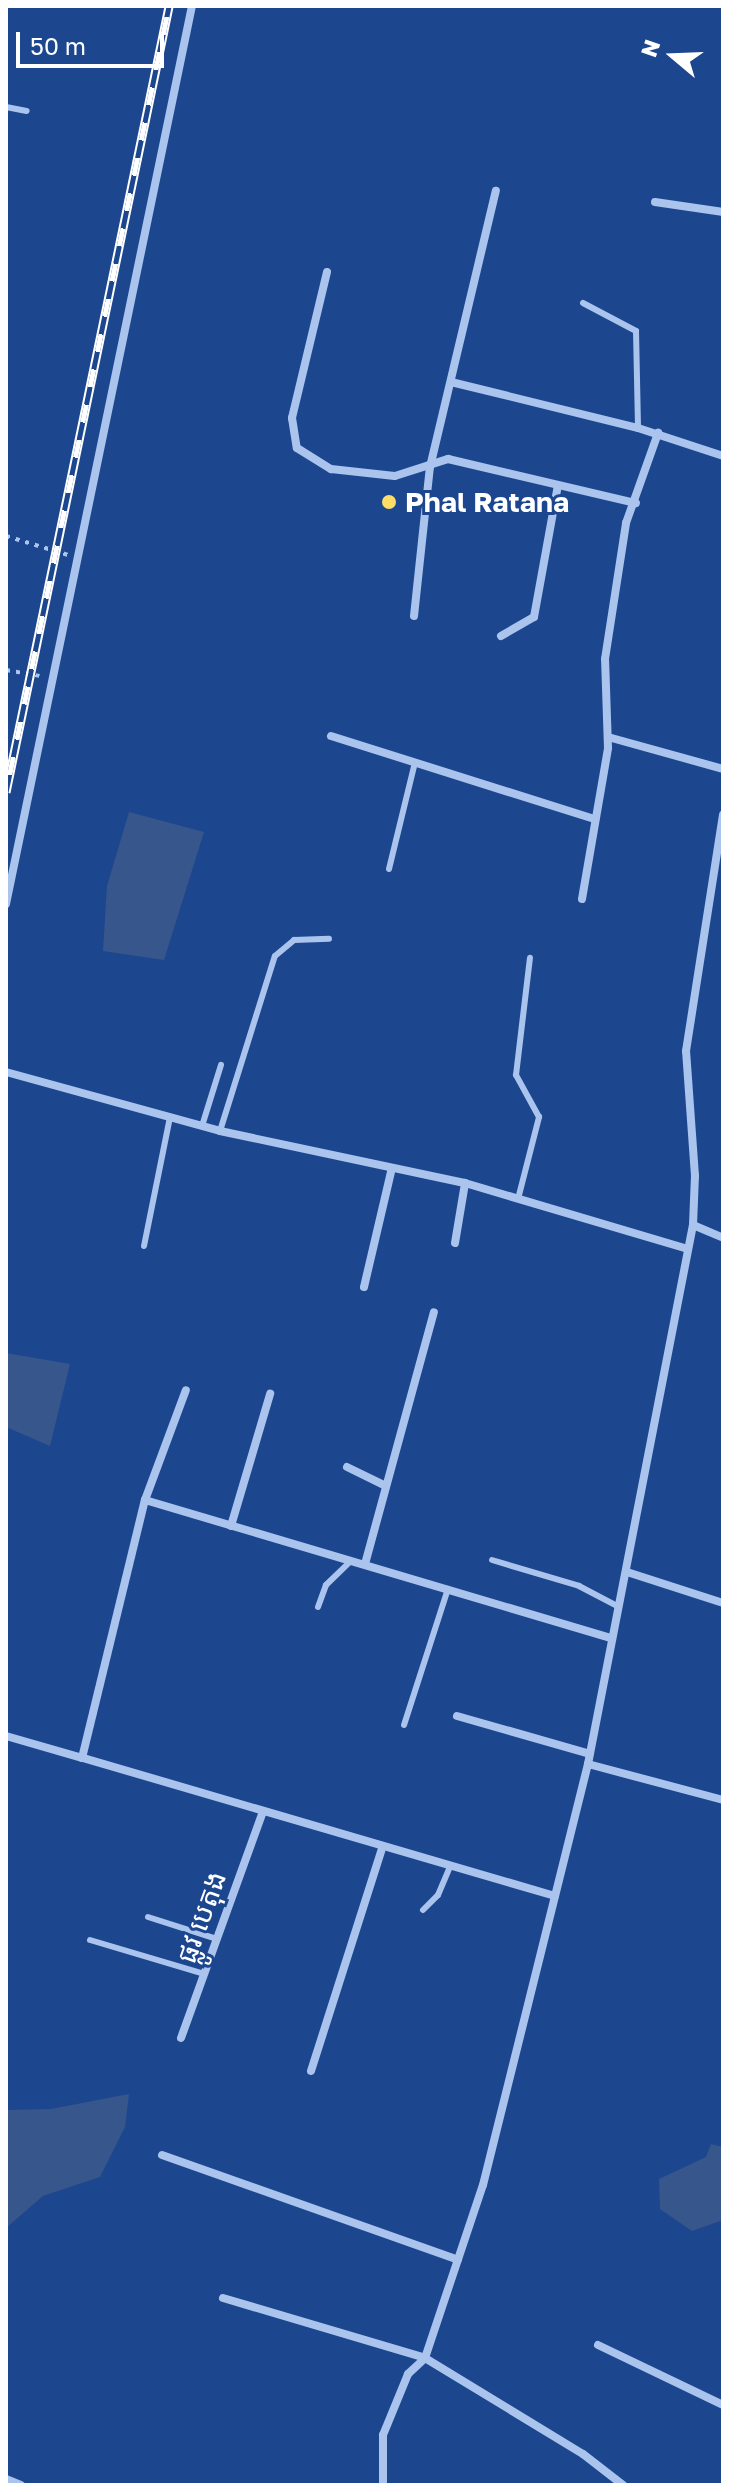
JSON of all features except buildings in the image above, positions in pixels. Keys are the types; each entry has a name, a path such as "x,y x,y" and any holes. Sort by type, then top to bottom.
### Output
{"street":[{"path":"6,904 192,6"},
{"path":"414,616 430,467 496,191"},
{"path":"655,202 723,212"},
{"path":"327,272 292,418 297,448 331,469 395,476 459,461 636,503"},
{"path":"451,382 658,433 723,456"},
{"path":"582,899 608,737 605,659 626,523 636,503 658,433"},
{"path":"501,636 534,617 558,485"},
{"path":"331,736 595,819"},
{"path":"608,737 723,769"},
{"path":"383,2485 383,2435 408,2374 425,2358 483,2185 588,1764 627,1572 685,1248 693,1225 695,1176 686,1051 723,815"},
{"path":"6,1072 220,1131 465,1183 685,1248"},
{"path":"364,1287 392,1168"},
{"path":"455,1243 465,1183"},
{"path":"693,1225 723,1238"},
{"path":"365,1564 434,1312"},
{"path":"82,1758 145,1500 186,1390"},
{"path":"231,1526 270,1394"},
{"path":"347,1467 386,1486"},
{"path":"145,1500 612,1638"},
{"path":"627,1572 723,1603"},
{"path":"457,1716 590,1754"},
{"path":"6,1736 382,1849 555,1896"},
{"path":"588,1764 723,1800"},
{"name":"ផ្លូវ បេតុង","path":"181,2038 263,1811"},
{"path":"311,2071 382,1849"},
{"path":"162,2155 458,2260"},
{"path":"223,2298 425,2358 583,2454 623,2485"},
{"path":"598,2345 723,2405"},
{"path":"6,2479 21,2485"}],"lane":[{"path":"6,107 27,111"},
{"path":"583,303 636,331 638,428"},
{"path":"389,869 415,762"},
{"path":"220,1131 275,956 294,940 329,939"},
{"path":"518,1199 539,1117 516,1075 530,958"},
{"path":"202,1126 221,1065"},
{"path":"144,1246 170,1117"},
{"path":"492,1560 579,1586 619,1607"},
{"path":"318,1607 326,1585 351,1561"},
{"path":"404,1725 448,1589"},
{"path":"423,1910 438,1895 450,1867"},
{"path":"148,1917 217,1939"},
{"path":"90,1940 204,1974"}],"path":[{"path":"6,536 78,558"},
{"path":"6,670 53,678"}],"water":[{"path":"129,812 204,832 164,960 103,951 107,886"},
{"path":"6,1353 70,1364 50,1446 6,1427"},
{"path":"129,2094 125,2127 100,2177 43,2196 6,2228 6,2110 51,2109"},
{"path":"711,2144 723,2147 723,2220 692,2231 660,2209 659,2179 706,2157"}],"railway":[{"path":"6,792 169,6"}],"place":[{"name":"Phal Ratana","path":"389,502"}]}
